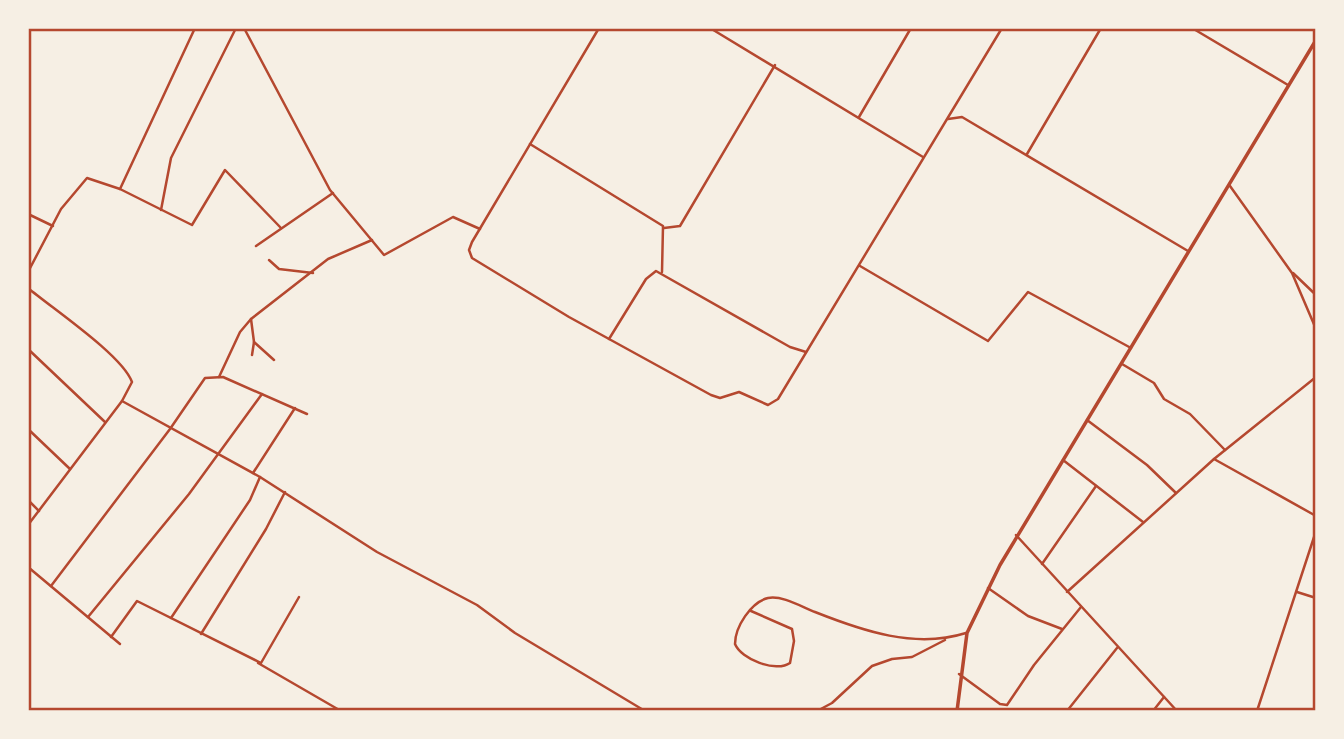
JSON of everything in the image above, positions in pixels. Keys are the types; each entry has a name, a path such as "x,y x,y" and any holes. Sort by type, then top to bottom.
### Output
{"street":[{"path":"120,189 195,28"},
{"path":"161,209 171,158 236,28"},
{"path":"244,28 333,193 384,255 453,217 480,229"},
{"path":"600,28 470,246 472,258 609,339 711,395 720,398 739,392 768,404 778,399 807,353 1002,28"},
{"path":"710,28 924,157"},
{"path":"859,117 911,28"},
{"path":"1027,154 1101,28"},
{"path":"1192,28 1289,85"},
{"path":"957,711 967,632 1016,535 1316,40"},
{"path":"530,144 664,228 680,226 775,65"},
{"path":"945,120 962,117 1189,252"},
{"path":"28,272 61,209 87,178 120,189 191,225 225,170 281,228"},
{"path":"1229,185 1292,273 1316,295"},
{"path":"256,246 333,193"},
{"path":"28,214 53,226"},
{"path":"662,272 664,228"},
{"path":"219,377 240,332 251,319 337,254 372,240"},
{"path":"269,260 278,269 313,273"},
{"path":"859,265 983,340 992,339 1028,292 1131,348"},
{"path":"609,339 646,279 651,273 662,272 790,347 807,353"},
{"path":"1292,273 1316,329"},
{"path":"28,288 117,359 132,382 122,401 28,525"},
{"path":"251,319 254,342 252,355"},
{"path":"254,342 274,360"},
{"path":"28,349 105,422"},
{"path":"1122,364 1154,383 1164,399 1190,414 1225,450"},
{"path":"51,586 170,429 205,378 219,377 307,414"},
{"path":"1067,592 1214,459 1316,377"},
{"path":"88,617 219,455 262,394"},
{"path":"122,401 260,477 377,552 477,605 515,633 645,711"},
{"path":"253,473 295,408"},
{"path":"1087,420 1147,465 1176,492"},
{"path":"28,429 70,469"},
{"path":"1214,459 1316,516"},
{"path":"1063,460 1143,523"},
{"path":"170,618 250,500 260,477"},
{"path":"1042,565 1096,486"},
{"path":"201,634 266,529 285,492"},
{"path":"28,500 38,511"},
{"path":"1257,711 1316,531"},
{"path":"1016,535 1177,711"},
{"path":"28,567 120,644"},
{"path":"988,588 1028,616 1062,629"},
{"path":"1297,592 1316,598"},
{"path":"258,663 263,661 299,597"},
{"path":"751,611 792,629 793,654 786,666 762,662 736,648 736,634 751,611 773,597 894,637 946,639"},
{"path":"111,637 137,601 258,663 341,711"},
{"path":"960,674 1000,704 1007,705 1081,607"},
{"path":"817,711 832,703 872,666 892,659 912,657 946,639 967,632"},
{"path":"1067,711 1118,647"},
{"path":"1153,711 1164,697"}]}
